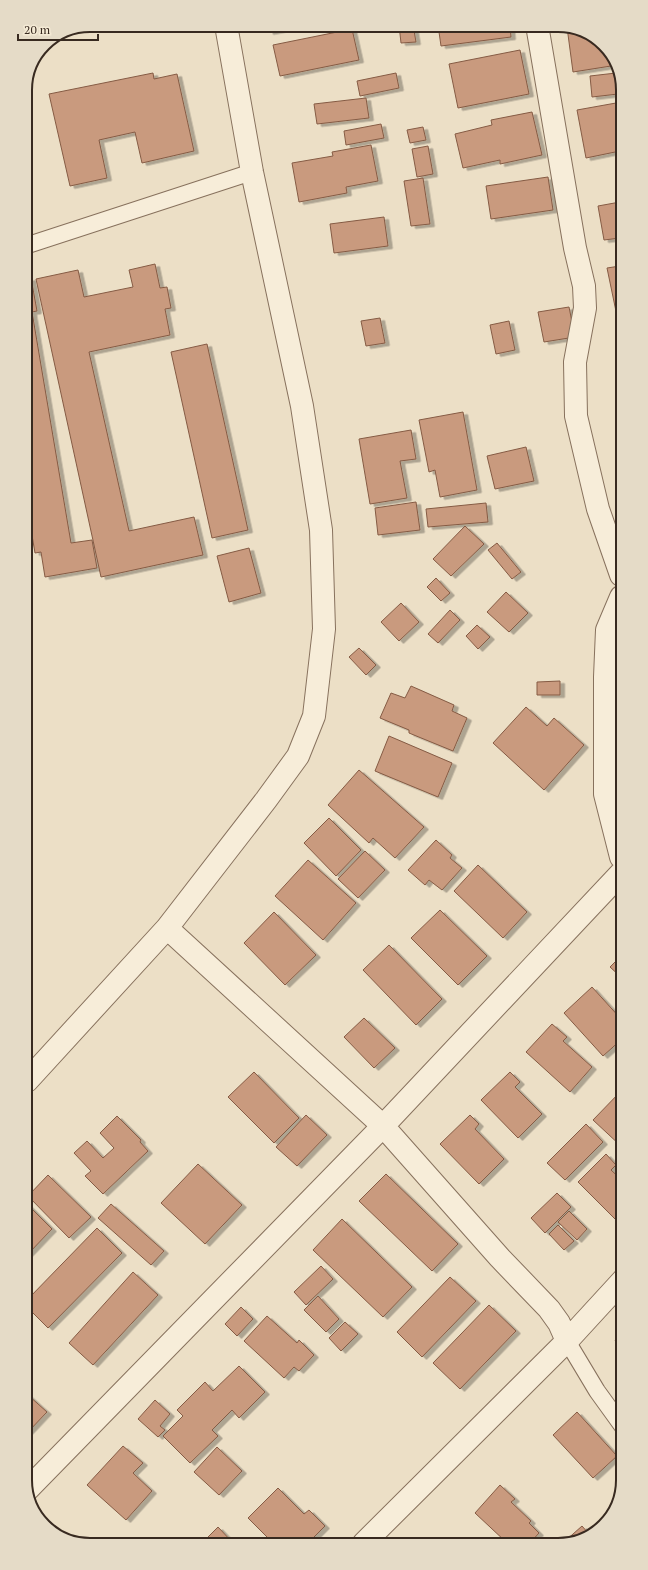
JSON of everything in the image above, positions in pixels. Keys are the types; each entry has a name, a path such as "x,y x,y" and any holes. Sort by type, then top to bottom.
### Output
{"street":[{"path":"32,1075 167,928 266,800 298,756 314,716 324,629 321,530 302,406 252,172 227,32"},
{"path":"538,32 575,248 584,286 585,308 575,362 576,416 598,509 616,561"},
{"path":"616,609 607,630 605,677 605,794 616,835"},
{"path":"32,1485 383,1126 616,878"},
{"path":"167,928 383,1126 500,1258 549,1309 559,1323 567,1341"},
{"path":"369,1538 567,1341 616,1287"}],"lane":[{"path":"32,244 252,172"},
{"path":"567,1341 597,1391 616,1417"}],"building":[{"path":"337,32 353,32 359,60 280,76 273,45"},
{"path":"400,32 414,32 416,42 401,43"},
{"path":"439,32 511,32 511,37 441,46"},
{"path":"568,33 580,36 593,44 602,52 610,66 573,72"},
{"path":"520,50 529,94 458,108 449,64"},
{"path":"153,73 154,79 177,74 194,151 142,163 135,132 99,140 107,178 70,186 49,94"},
{"path":"396,73 399,88 360,96 357,81"},
{"path":"613,73 616,83 616,94 592,97 590,76"},
{"path":"366,98 369,118 317,124 314,104"},
{"path":"616,103 616,152 586,158 577,110"},
{"path":"532,112 542,155 500,164 500,160 463,168 455,134 492,125 491,120"},
{"path":"381,124 384,138 346,145 344,131"},
{"path":"423,127 426,140 410,143 407,130"},
{"path":"371,145 378,181 346,187 347,193 299,202 292,163 333,156 332,152"},
{"path":"428,146 433,174 417,177 412,149"},
{"path":"548,177 553,210 491,219 486,186"},
{"path":"423,178 430,224 411,226 404,181"},
{"path":"616,203 616,238 604,240 598,206"},
{"path":"384,217 388,246 334,253 330,224"},
{"path":"155,264 160,288 167,287 171,308 165,309 170,335 89,352 129,531 194,517 203,555 101,577 36,279 78,270 84,297 133,287 129,270"},
{"path":"616,267 616,311 607,268"},
{"path":"32,284 37,311 32,312"},
{"path":"569,307 575,337 544,342 538,312"},
{"path":"32,312 71,543 92,540 97,568 45,577 41,552 35,553 32,535"},
{"path":"380,318 385,343 366,346 361,321"},
{"path":"509,321 515,350 496,354 490,325"},
{"path":"207,344 248,530 212,538 171,352"},
{"path":"463,412 477,490 440,497 435,470 429,472 419,420"},
{"path":"411,430 416,459 400,461 407,498 370,504 359,439"},
{"path":"526,447 534,481 495,489 487,456"},
{"path":"416,502 420,530 378,535 375,508"},
{"path":"486,503 488,522 428,527 426,509"},
{"path":"465,526 484,544 451,576 433,559"},
{"path":"497,543 521,572 512,579 488,550"},
{"path":"249,548 261,593 229,602 217,556"},
{"path":"436,578 450,593 441,601 427,587"},
{"path":"506,592 528,613 509,632 487,612"},
{"path":"401,603 419,622 399,641 381,622"},
{"path":"450,610 460,620 438,643 428,634"},
{"path":"477,625 490,637 478,649 466,636"},
{"path":"359,648 376,665 366,675 349,657"},
{"path":"560,681 560,695 537,695 537,682"},
{"path":"411,686 454,705 452,711 467,718 453,751 409,733 409,730 380,718 391,693 405,698"},
{"path":"526,707 547,726 554,718 584,745 544,790 493,743"},
{"path":"389,736 452,763 438,797 375,771"},
{"path":"359,770 424,827 395,858 373,838 369,843 328,805"},
{"path":"329,818 361,850 336,876 304,843"},
{"path":"436,840 452,855 450,858 462,868 442,890 429,880 425,885 408,870"},
{"path":"365,851 385,870 358,898 338,879"},
{"path":"308,860 356,903 323,940 275,896"},
{"path":"478,865 527,912 503,938 454,891"},
{"path":"440,910 487,956 458,985 411,938"},
{"path":"274,912 316,955 285,985 244,943"},
{"path":"389,945 442,999 416,1025 363,970"},
{"path":"616,961 616,972 610,967"},
{"path":"592,987 616,1013 616,1044 603,1056 564,1013"},
{"path":"364,1018 395,1048 374,1068 344,1037"},
{"path":"552,1024 567,1037 563,1041 592,1067 570,1092 526,1052"},
{"path":"254,1072 299,1118 274,1143 228,1097"},
{"path":"510,1072 520,1082 515,1087 542,1114 518,1138 481,1100"},
{"path":"616,1096 616,1141 593,1120"},
{"path":"306,1115 327,1135 297,1166 276,1147"},
{"path":"470,1115 479,1124 475,1129 504,1159 479,1184 440,1144"},
{"path":"117,1116 141,1140 140,1142 148,1151 103,1194 85,1176 91,1171 74,1153 87,1141 103,1158 114,1148 100,1133"},
{"path":"586,1124 603,1142 565,1180 547,1163"},
{"path":"606,1154 616,1165 611,1170 616,1175 616,1220 578,1182"},
{"path":"198,1164 242,1205 205,1244 161,1203"},
{"path":"386,1174 458,1244 432,1271 359,1201"},
{"path":"48,1175 91,1217 69,1238 32,1200 32,1192"},
{"path":"557,1193 571,1207 545,1233 531,1218"},
{"path":"111,1204 164,1251 151,1265 98,1218"},
{"path":"32,1209 52,1229 32,1250"},
{"path":"569,1211 587,1229 577,1240 558,1222"},
{"path":"342,1219 412,1287 383,1317 313,1250"},
{"path":"558,1225 574,1241 564,1250 549,1234"},
{"path":"97,1228 122,1253 48,1328 32,1312 32,1295"},
{"path":"321,1266 333,1279 306,1305 294,1292"},
{"path":"133,1272 158,1295 93,1365 69,1343"},
{"path":"450,1277 476,1301 422,1357 397,1332"},
{"path":"318,1296 339,1319 326,1332 304,1310"},
{"path":"489,1305 516,1331 460,1389 433,1363"},
{"path":"241,1307 253,1319 237,1336 225,1324"},
{"path":"267,1316 297,1343 299,1340 314,1355 299,1371 294,1367 284,1378 244,1341"},
{"path":"345,1322 358,1334 341,1351 329,1338"},
{"path":"239,1366 265,1392 239,1418 232,1410 212,1430 218,1436 190,1463 163,1436 183,1416 177,1410 205,1382 213,1391"},
{"path":"32,1399 47,1412 32,1428"},
{"path":"155,1400 170,1414 160,1426 165,1430 158,1437 138,1419"},
{"path":"577,1412 616,1455 616,1457 593,1478 553,1435"},
{"path":"123,1446 143,1463 133,1473 152,1491 126,1520 87,1485"},
{"path":"217,1447 242,1471 219,1495 194,1472"},
{"path":"500,1485 515,1499 511,1502 531,1521 529,1523 539,1533 535,1538 502,1538 475,1513"},
{"path":"278,1488 304,1514 309,1510 325,1526 313,1538 268,1538 248,1518"},
{"path":"582,1526 586,1530 576,1535 570,1537"},
{"path":"218,1527 228,1538 207,1538"}]}
